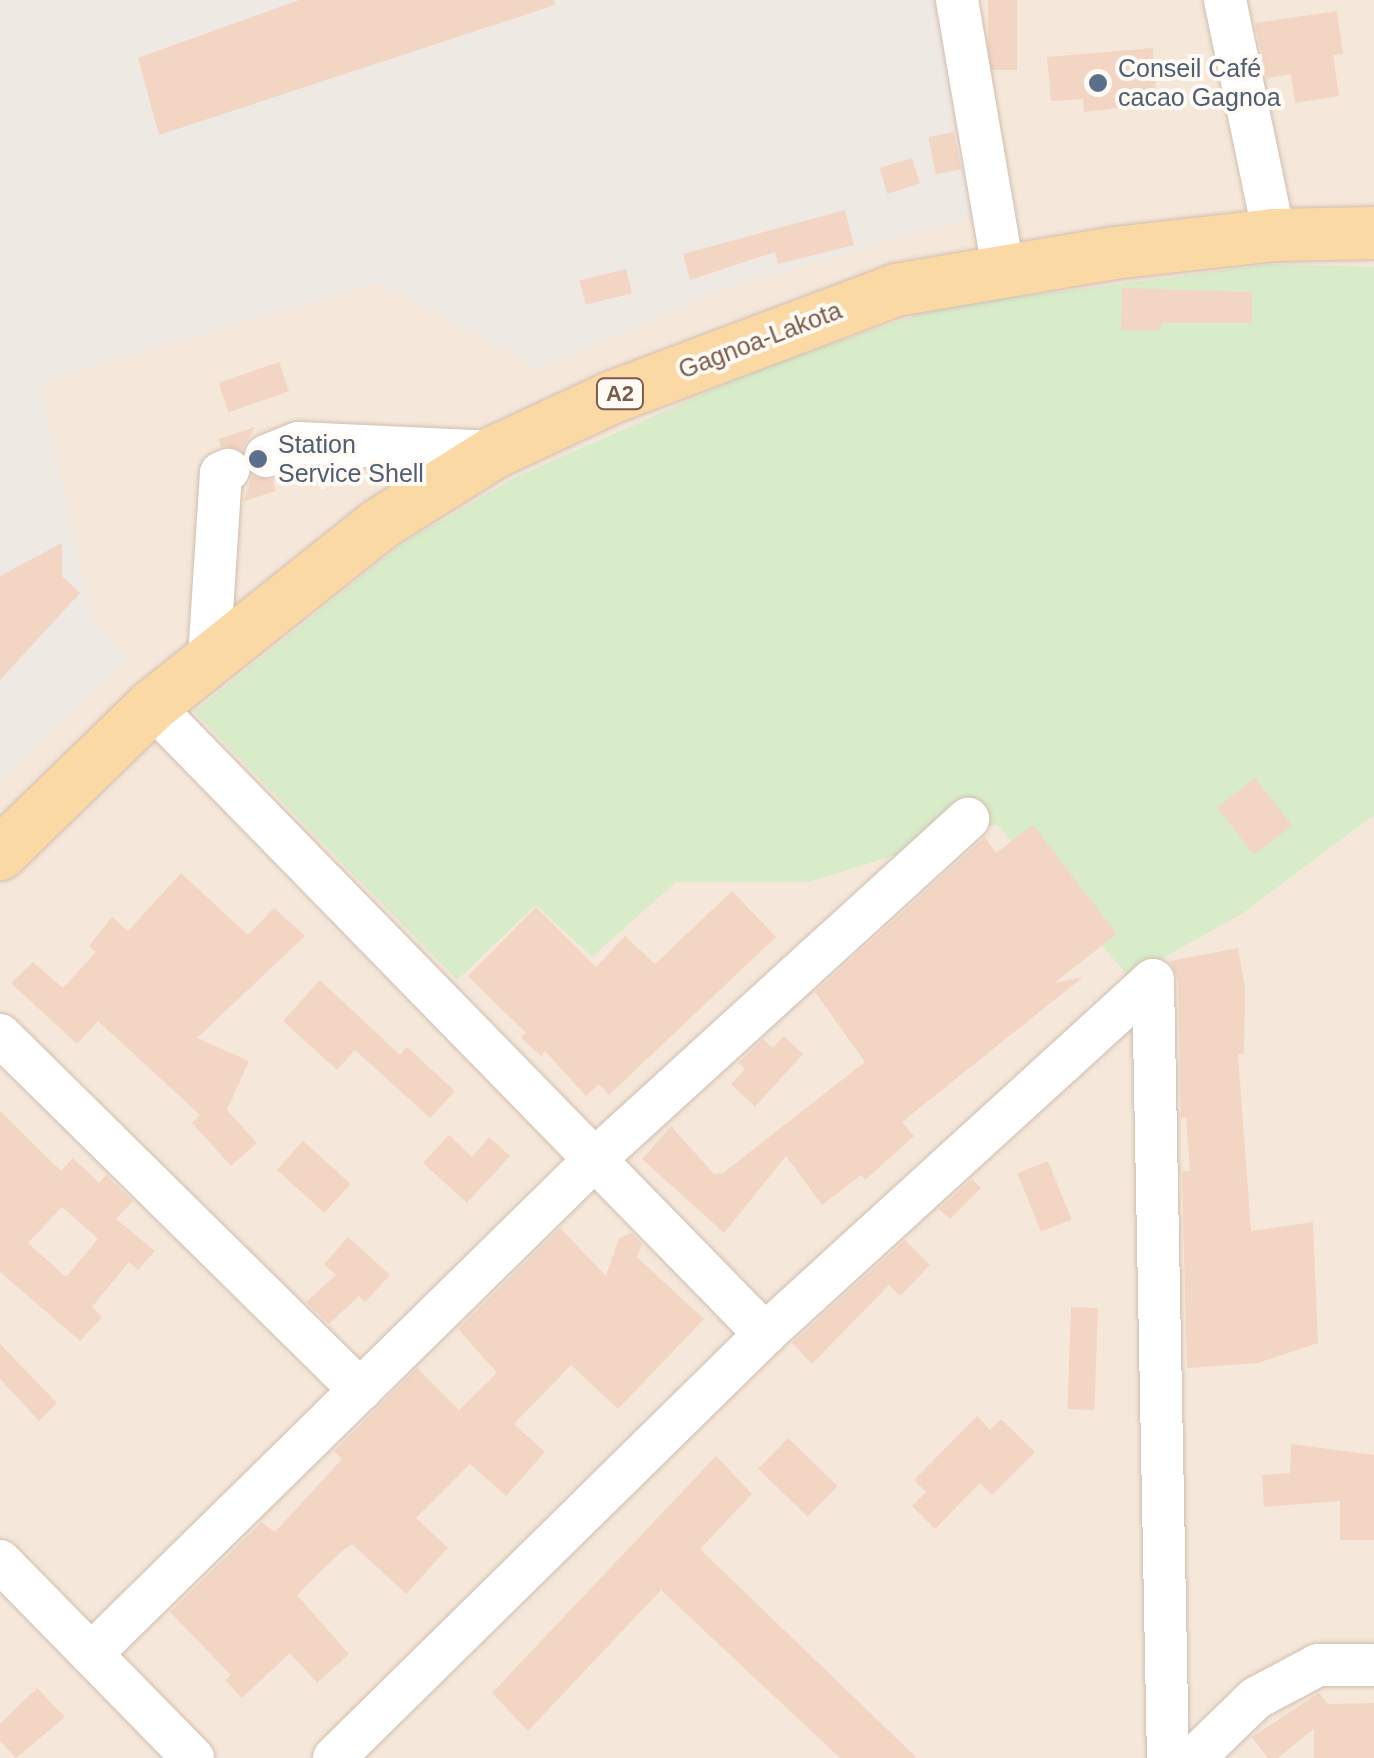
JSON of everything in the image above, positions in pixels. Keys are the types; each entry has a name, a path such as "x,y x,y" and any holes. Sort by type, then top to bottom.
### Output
{"main road":[{"name":"Gagnoa-Lakota","path":"0,854 152,706 209,658 380,524 496,452 760,336 896,290 1003,269 1274,235 1374,233"}],"street":[{"path":"957,0 1003,269"},
{"path":"1225,0 1274,235"},
{"path":"209,658 220,473 298,443 496,452"},
{"path":"152,706 765,1334"},
{"path":"92,1654 594,1159 968,818"},
{"path":"334,1758 765,1334 1153,980 1168,1758"},
{"path":"0,1035 360,1390"},
{"path":"0,1561 192,1758"},
{"path":"1194,1758 1256,1698 1318,1666 1374,1666"}],"shaded area":[{"path":"0,0 1374,0 1374,1758 0,1758"},
{"path":"0,0 966,0 991,212 727,288 540,369 378,283 40,382 92,616 126,660 0,780"}],"green space":[{"path":"1272,264 1374,267 1374,815 1243,913 1129,977 997,824 808,882 676,882 592,957 536,905 457,980 194,712 399,546 512,479 771,364 941,307"}],"building":[{"path":"299,0 554,0 555,5 159,135 138,58"},
{"path":"988,0 1017,0 1017,70 988,70"},
{"path":"1337,11 1343,54 1333,55 1339,96 1295,103 1291,74 1267,78 1255,23"},
{"path":"1153,48 1156,92 1118,96 1119,108 1084,112 1083,99 1051,101 1047,57"},
{"path":"954,132 961,169 936,174 928,137"},
{"path":"912,158 920,184 887,194 879,168"},
{"path":"845,210 854,245 778,264 775,252 690,280 683,254"},
{"path":"626,269 632,293 585,305 579,281"},
{"path":"1122,288 1252,292 1252,323 1161,323 1161,331 1121,330"},
{"path":"279,362 289,391 229,412 218,383"},
{"path":"255,427 242,450 221,446 218,439"},
{"path":"252,476 273,480 276,491 244,501"},
{"path":"62,543 62,576 80,593 0,680 0,576"},
{"path":"1255,778 1292,825 1254,855 1217,808"},
{"path":"1033,825 1117,934 1054,983 1083,977 902,1122 914,1136 865,1180 861,1175 822,1205 786,1156 724,1233 642,1159 671,1126 714,1174 723,1173 865,1062 815,992 985,837 996,853"},
{"path":"181,873 248,935 274,908 305,936 197,1038 249,1061 227,1110 257,1143 231,1166 192,1123 200,1115 98,1021 77,1044 11,983 33,962 63,988 96,952 89,946 112,917 128,931"},
{"path":"732,891 776,937 609,1095 599,1084 586,1096 545,1051 541,1056 521,1038 526,1033 468,976 536,907 596,967 625,936 655,964"},
{"path":"1238,948 1245,987 1244,1054 1238,1054 1251,1231 1313,1222 1318,1343 1258,1363 1187,1368 1182,1172 1190,1171 1186,1117 1181,1118 1178,980 1170,961"},
{"path":"320,980 400,1055 407,1047 455,1091 430,1118 355,1050 337,1070 283,1021"},
{"path":"784,1036 803,1054 755,1107 731,1084 745,1069 738,1063 763,1039 773,1048"},
{"path":"0,1111 61,1171 73,1158 99,1183 106,1175 133,1201 116,1219 155,1251 138,1270 129,1262 92,1307 102,1317 80,1341 0,1272","holes":["62,1207 98,1239 66,1277 28,1243"]},
{"path":"449,1135 472,1157 489,1137 510,1156 467,1203 423,1163"},
{"path":"303,1141 351,1184 324,1213 277,1170"},
{"path":"1048,1161 1072,1219 1041,1232 1017,1173"},
{"path":"972,1179 981,1188 950,1219 939,1209"},
{"path":"560,1228 606,1276 619,1238 632,1233 642,1244 637,1257 704,1319 618,1409 571,1365 514,1424 545,1452 506,1496 470,1464 416,1518 448,1548 406,1594 352,1544 341,1552 297,1595 349,1654 317,1683 290,1653 242,1698 225,1680 231,1675 170,1612 262,1522 275,1532 342,1459 334,1451 417,1368 459,1410 497,1373 458,1329"},
{"path":"348,1237 390,1275 365,1302 359,1296 329,1324 306,1302 336,1275 324,1264"},
{"path":"905,1240 930,1265 900,1296 889,1285 812,1364 792,1343"},
{"path":"1071,1307 1098,1308 1094,1410 1067,1409"},
{"path":"0,1344 57,1403 39,1421 0,1379"},
{"path":"977,1416 990,1430 1001,1419 1035,1452 992,1495 980,1483 935,1529 912,1506 926,1492 914,1480"},
{"path":"788,1438 838,1486 808,1517 758,1469"},
{"path":"1291,1444 1374,1455 1374,1540 1340,1540 1340,1501 1264,1507 1262,1475 1290,1473"},
{"path":"716,1456 752,1494 700,1549 917,1758 840,1758 661,1590 528,1731 492,1693"},
{"path":"37,1688 65,1717 16,1758 0,1741 0,1724"},
{"path":"1319,1693 1328,1704 1374,1703 1374,1758 1314,1758 1314,1729 1278,1758 1268,1758 1252,1737"}],"place":[{"name":"Conseil Café cacao Gagnoa","path":"1098,83"},
{"name":"Station Service Shell","path":"258,459"}]}
